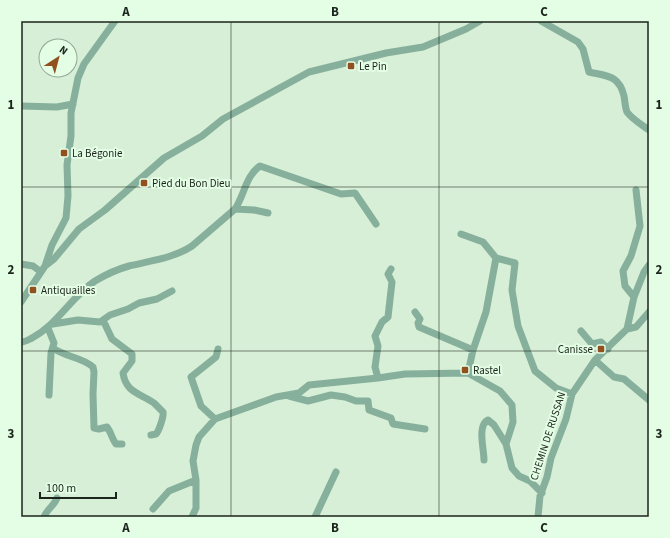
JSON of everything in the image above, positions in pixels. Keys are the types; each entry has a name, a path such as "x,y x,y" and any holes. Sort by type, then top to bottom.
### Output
{"street":[{"path":"43,269 52,246 66,218 68,196 67,165 72,104 78,78 84,64 115,21"},
{"path":"21,302 43,269 79,229 105,210 164,158 202,136 223,119 309,72 386,53 423,47 466,29 480,21"},
{"path":"541,21 578,42 583,49 588,72 613,78 620,83 626,111 630,116 649,130"},
{"path":"21,106 56,107 72,104"},
{"path":"21,342 34,337 51,326 85,288 97,280 127,266 152,262 186,250 235,210 254,170 260,166 341,194 355,192 376,224"},
{"path":"634,296 625,286 623,271 631,256 640,226 636,190"},
{"path":"235,210 254,210 268,213"},
{"path":"462,234 482,242 496,258 515,263 512,290 518,326 535,371 556,388 572,394"},
{"path":"468,373 473,350 486,312 496,258"},
{"path":"21,264 43,269"},
{"path":"627,329 634,296 644,272 649,266"},
{"path":"378,378 375,367 378,346 375,336 382,322 388,317 392,282 388,274 391,269"},
{"path":"51,326 78,320 100,322 110,315 157,299 172,291"},
{"path":"415,312 420,319 418,323 419,327 473,350"},
{"name":"CHEMIN DE RUSSAN","path":"538,517 542,493 551,458 566,419 572,394 595,360 627,329 636,327 649,312"},
{"path":"103,320 112,339 132,354 132,361 123,374 124,381 130,390 154,403 163,412 164,415 160,422 160,429 156,434 151,435"},
{"path":"642,320 649,325"},
{"path":"49,395 54,343 51,326"},
{"path":"581,331 592,344 601,342 608,349"},
{"path":"53,348 58,352 90,364 93,367 92,394 94,428 99,429 107,427 110,430 112,440 116,444 122,444"},
{"path":"215,419 201,406 191,377 216,357 218,349"},
{"path":"595,360 614,377 624,379 649,400"},
{"path":"192,517 196,508 194,461 196,445 199,437 215,419 276,397 299,393 309,385 405,374 468,373 500,391 512,405 512,422 506,444"},
{"path":"287,395 308,401 331,395 345,397 356,401 368,401 369,410 391,418 393,424 425,429"},
{"path":"484,460 482,425 488,420 494,425 506,444 512,468 519,476 530,482 542,493"},
{"path":"314,517 336,472"},
{"path":"153,509 169,490 196,480"},
{"path":"44,517 47,510 54,505 57,498"}],"place":[{"name":"Le Pin","path":"351,66"},
{"name":"La Bégonie","path":"64,153"},
{"name":"Pied du Bon Dieu","path":"144,183"},
{"name":"Antiquailles","path":"33,290"},
{"name":"Canisse","path":"601,349"},
{"name":"Rastel","path":"465,370"}]}
